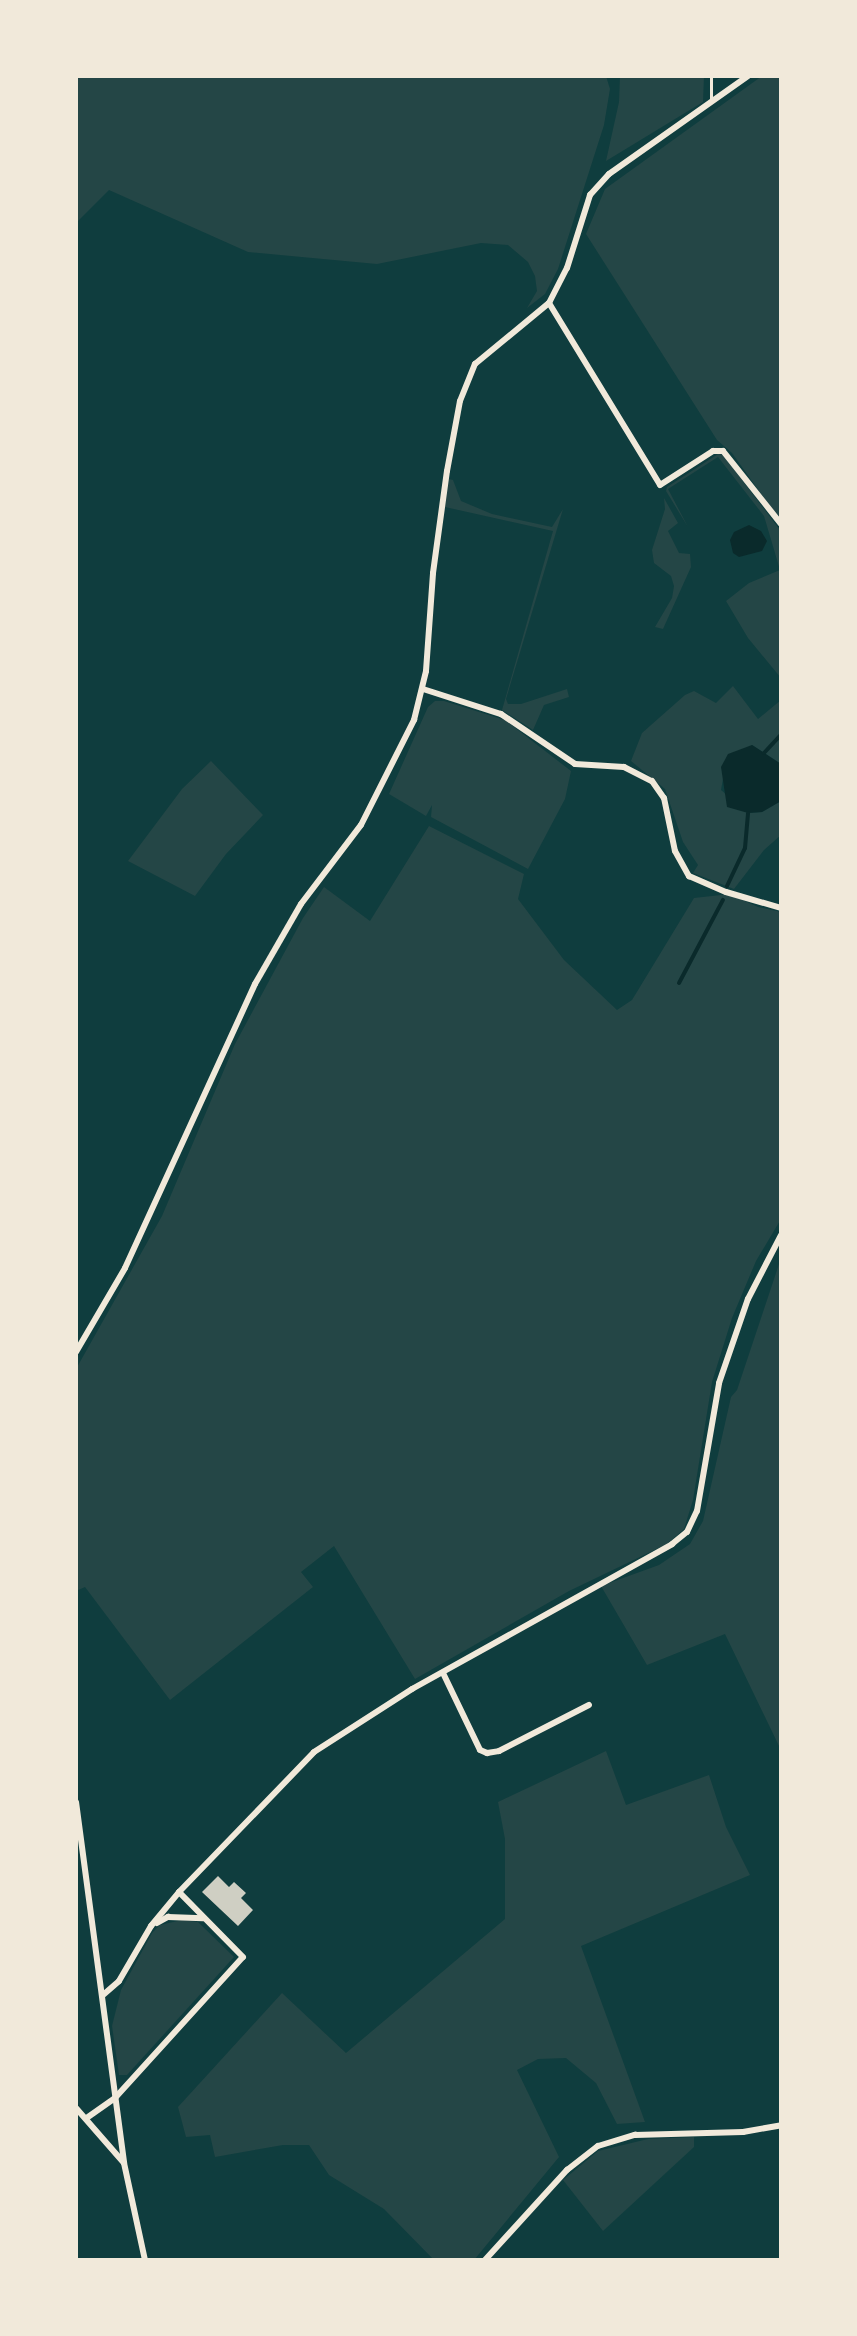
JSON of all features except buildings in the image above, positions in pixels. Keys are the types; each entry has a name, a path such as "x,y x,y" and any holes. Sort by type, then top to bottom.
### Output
{"street":[{"path":"76,1352 125,1268 255,984 301,904 361,825 383,787 414,720 423,689 440,511 460,401 475,364 549,303 567,268 590,195 609,174 748,76"},
{"path":"549,303 660,485 713,451 723,451 781,524"},
{"path":"423,689 501,714 575,764 624,767 652,781 664,798 679,862 689,876 726,892 781,908"},
{"path":"103,1995 119,1981 151,1926 179,1892 314,1752 339,1733 551,1609 672,1544 687,1532 697,1511 719,1383 748,1299 781,1235"},
{"path":"443,1673 480,1750 487,1753 499,1751 589,1705"},
{"path":"76,1802 124,2163 145,2260"},
{"path":"88,2117 115,2098 243,1957 179,1892"},
{"path":"151,1926 168,1917 203,1918"},
{"path":"76,2108 88,2117 124,2163"},
{"path":"485,2260 567,2170 598,2146 635,2135 743,2132 781,2125"}],"lane":[{"path":"711,76 711,103"}],"shaded area":[{"path":"76,76 606,76 610,89 604,125 558,269 545,294 527,308 537,291 535,276 528,262 508,245 481,243 377,264 248,252 109,190 76,223"},
{"path":"620,76 704,76 703,102 606,161 619,102"},
{"path":"762,76 781,76 781,522 732,453 717,440 586,234 605,189"},
{"path":"718,454 723,455 780,530 781,678 748,638 726,601 749,583 780,570 764,516 718,457 668,489 688,527 666,491 667,487"},
{"path":"449,479 453,480 461,501 492,514 552,527 563,509 506,699 508,704 521,704 567,689 569,697 544,705 533,730 502,710 553,531 445,507"},
{"path":"664,498 678,523 668,531 679,553 690,554 691,567 663,629 655,627 672,598 674,586 671,576 654,563 652,550 665,509"},
{"path":"749,525 761,531 767,541 762,551 739,557 733,553 730,540 734,532"},
{"path":"733,686 758,719 781,700 781,764 752,745 724,773 721,790 748,813 762,812 781,801 781,835 764,850 734,889 693,873 698,865 683,842 665,789 631,761 642,733 685,695 694,691 716,703"},
{"path":"435,701 505,720 571,771 565,799 528,869 431,817 432,805 426,816 389,794 428,707"},
{"path":"752,745 781,764 781,801 762,812 748,813 727,807 721,767 728,754"},
{"path":"211,761 263,815 226,854 195,896 128,861 182,789"},
{"path":"429,826 524,874 518,899 564,960 617,1010 632,1000 694,898 730,894 758,907 781,912 781,1219 756,1261 732,1318 712,1382 693,1500 684,1529 667,1544 569,1591 415,1679 334,1546 301,1572 313,1587 170,1700 85,1587 76,1591 76,1369 162,1216 235,1044 303,918 324,887 370,921"},
{"path":"781,1258 779,1746 725,1634 647,1665 601,1586 659,1565 690,1544 703,1521 731,1397 737,1390"},
{"path":"606,1751 626,1805 709,1775 726,1827 750,1875 581,1946 645,2122 617,2124 596,2083 566,2058 538,2059 517,2070 559,2157 474,2260 434,2260 384,2209 329,2175 309,2145 283,2145 215,2157 210,2135 186,2137 178,2107 282,1993 346,2053 505,1919 505,1839 498,1802"},
{"path":"182,1920 198,1922 234,1957 127,2075 119,2075 112,2026 121,1990 152,1933 160,1925"},
{"path":"694,2137 694,2147 603,2231 563,2180 598,2151 648,2139"}],"waterway":[{"path":"764,753 781,735"},
{"path":"727,886 745,848 748,813"},
{"path":"679,983 723,900"}]}
